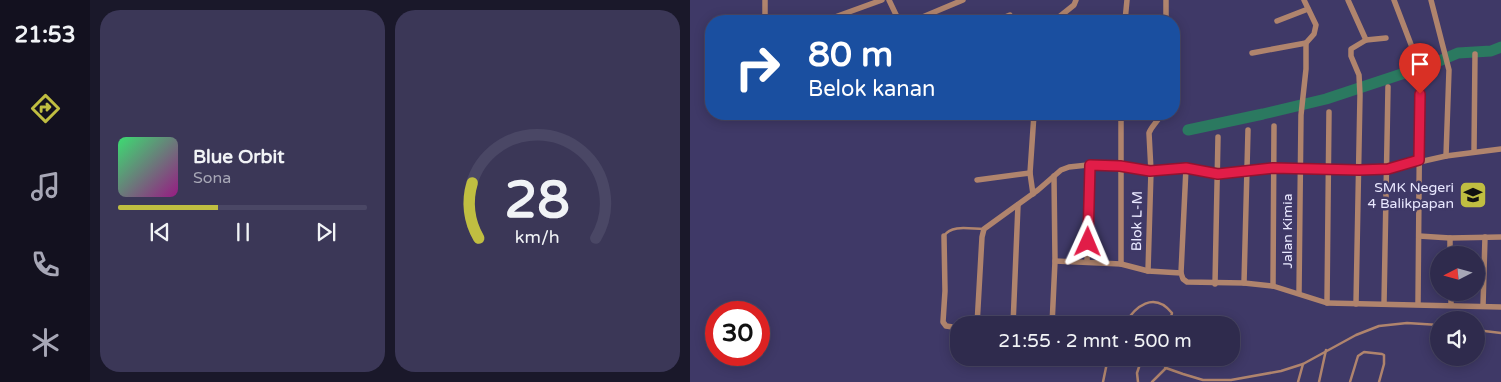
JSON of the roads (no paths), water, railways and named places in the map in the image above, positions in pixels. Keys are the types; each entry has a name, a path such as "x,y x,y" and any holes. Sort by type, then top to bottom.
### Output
{"street":[{"path":"765,0 765,15"},
{"path":"841,15 882,0"},
{"path":"889,0 895,15"},
{"path":"927,15 963,0"},
{"path":"1062,15 1074,5 1076,0"},
{"path":"1125,15 1126,0"},
{"path":"1166,0 1166,15"},
{"path":"1252,53 1306,43 1314,34 1316,25 1304,0"},
{"path":"1348,0 1366,40"},
{"path":"1394,0 1415,55 1420,78 1418,304"},
{"path":"1431,0 1448,66 1446,156"},
{"path":"1276,21 1308,9"},
{"path":"1356,304 1360,94 1359,75 1350,53 1351,49 1366,40 1386,38"},
{"name":"Jalan Kimia","path":"1299,293 1301,115 1306,69 1306,43"},
{"path":"1474,152 1475,54"},
{"path":"1384,304 1388,169 1388,87"},
{"path":"1326,303 1329,112"},
{"path":"1033,194 1030,173 1034,120"},
{"path":"1121,120 1121,264"},
{"name":"Blok L-M","path":"1148,271 1149,133 1159,120"},
{"path":"1273,286 1274,126"},
{"path":"1244,283 1248,130"},
{"path":"1215,284 1218,137"},
{"path":"978,316 984,229 1033,194 1061,170 1069,167 1090,165 1120,166 1150,171 1186,168 1218,174 1273,168 1388,169 1419,160 1501,149"},
{"path":"1087,261 1090,165"},
{"path":"1186,168 1181,273 1183,279 1187,282 1215,284 1244,283 1273,286 1326,303 1501,307"},
{"path":"977,180 1030,173"},
{"path":"1052,316 1055,261 1054,176"},
{"path":"1013,316 1018,205"},
{"path":"944,236 944,322 946,326 950,327"},
{"path":"1419,236 1450,238 1501,237"},
{"path":"1483,306 1485,237"},
{"path":"1450,238 1450,246"},
{"path":"1055,261 1121,264 1148,271 1181,273"}],"lane":[{"path":"944,236 946,232 958,228 984,229"},
{"path":"1131,316 1139,306 1147,302 1166,306 1172,313 1171,316"},
{"path":"1152,382 1166,368 1202,380 1232,380 1281,371 1303,364 1356,335 1379,326 1407,323 1430,324"},
{"path":"1485,331 1501,333"},
{"path":"1318,382 1326,350"},
{"path":"1350,382 1358,356 1364,352 1382,354 1384,356 1384,364 1379,382"},
{"path":"1298,382 1303,364"},
{"path":"1103,382 1106,366"},
{"path":"1138,382 1137,373 1139,366"}],"waterway":[{"path":"1188,130 1326,99 1432,64 1458,53 1491,51 1501,47"}],"place":[{"name":"SMK Negeri 4 Balikpapan","path":"1473,195"}]}
